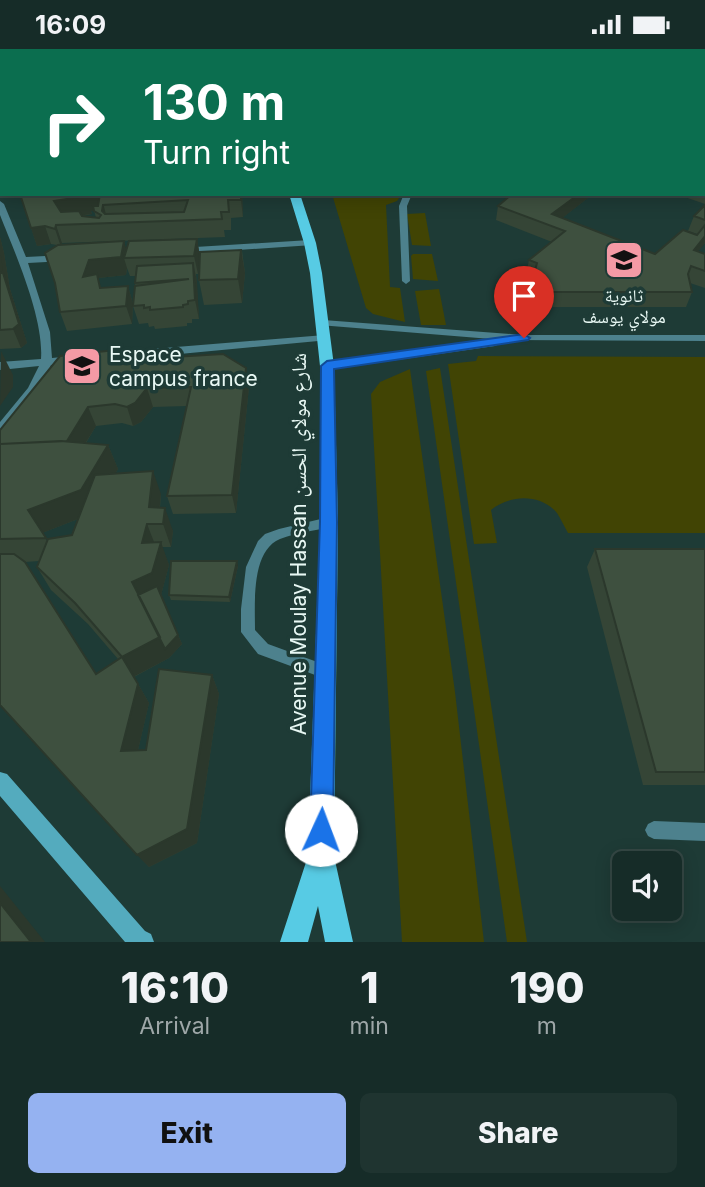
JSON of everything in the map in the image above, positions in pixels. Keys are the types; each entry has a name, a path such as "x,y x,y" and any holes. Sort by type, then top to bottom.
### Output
{"main road":[{"name":"Avenue Moulay Hassan شارع مولاي الحسن","path":"296,196 310,243 327,366 329,522 321,856 339,942"},
{"name":"Avenue Moulay Hassan شارع مولاي الحسن","path":"294,942 321,856"}],"street":[{"path":"0,204 24,260 43,324 47,362 25,400 0,430"},
{"path":"170,252 310,243"},
{"path":"24,260 77,257"},
{"path":"323,323 524,338 705,338"},
{"path":"116,356 325,338"},
{"path":"327,366 524,338"},
{"path":"0,366 88,359"},
{"path":"0,781 139,941"}],"lane":[{"path":"406,281 403,206 407,196"},
{"path":"326,672 262,649 248,632 248,616 253,558 260,547 269,539 329,522"},
{"path":"654,831 705,832"}],"shaded area":[{"path":"333,196 401,196 397,201 386,205 390,287 400,288 405,322 373,314 366,308"},
{"path":"425,213 431,246 412,245 407,214"},
{"path":"413,254 432,254 438,281 413,279"},
{"path":"439,289 446,325 421,325 415,291"},
{"path":"478,356 705,357 705,533 568,533 557,513 550,507 542,502 524,498 507,501 491,510 497,543 474,544 448,364 476,361"},
{"path":"440,368 527,942 507,942 426,371"},
{"path":"410,369 455,692 484,942 402,942 371,394 380,382"}],"building":[{"path":"21,196 86,196 54,201 61,212 79,211 82,216 99,218 101,215 94,211 93,206 98,206 100,196 241,196 241,200 228,200 229,212 221,212 222,219 56,225 55,229 45,226 31,228","holes":["188,200 184,212 105,214 102,211 103,205"]},
{"path":"510,196 576,196 552,214 655,254 683,230 697,235 705,225 705,236 694,250 705,254 705,271 691,266 688,274 692,292 529,292 523,274 534,274 537,263 529,260 565,231 498,206"},
{"path":"705,205 705,220 694,216"},
{"path":"197,239 194,256 124,258 129,241"},
{"path":"124,241 121,257 89,260 83,277 97,274 100,288 128,286 126,306 60,312 55,283 45,253 58,245"},
{"path":"241,250 238,279 199,280 200,252"},
{"path":"193,263 195,300 188,301 183,307 150,310 150,307 144,308 144,305 133,306 135,286 189,279 135,283 137,266"},
{"path":"0,273 3,273 19,324 13,329 0,330"},
{"path":"116,350 173,357 223,354 246,368 232,495 167,496 191,387 147,388 135,403 127,407 115,404 88,407 67,441 0,444 0,430 60,356"},
{"path":"61,441 108,445 81,490 28,510 46,538 0,539 0,444"},
{"path":"153,471 149,507 165,508 163,524 147,524 142,543 161,542 152,573 132,582 160,637 122,657 75,603 37,567 48,539 72,535 95,475"},
{"path":"595,549 705,549 705,772 656,772"},
{"path":"0,554 14,554 25,562 96,674 122,657 138,684 121,751 146,750 159,669 212,675 187,829 137,855 0,705"},
{"path":"171,561 237,561 229,597 169,595"},
{"path":"157,586 178,635 165,649 138,595"},
{"path":"0,903 31,942 0,942"}],"place":[{"name":"ثانوية مولاي يوسف","path":"624,260"},
{"name":"Espace campus france","path":"82,366"}],"route":[{"path":"321,830 329,522 327,366 524,338"}]}
